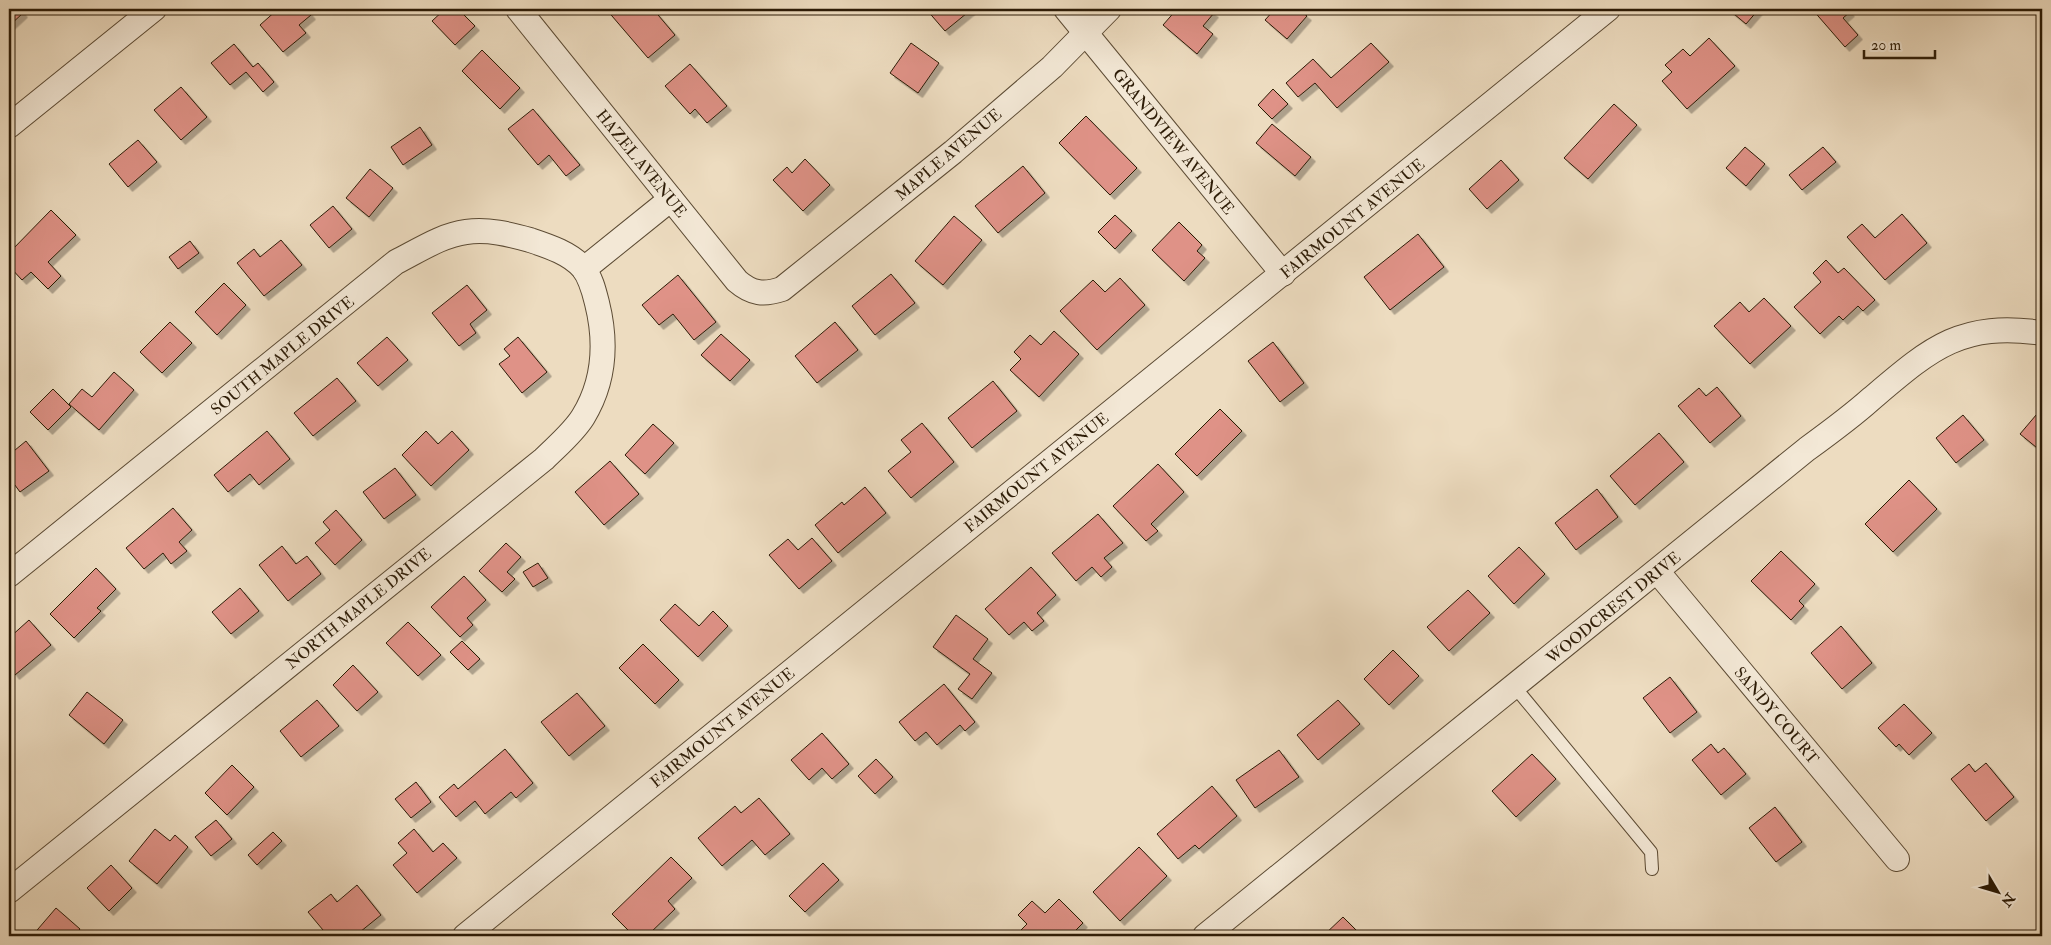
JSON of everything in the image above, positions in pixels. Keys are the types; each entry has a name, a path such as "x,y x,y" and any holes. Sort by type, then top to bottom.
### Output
{"street":[{"path":"9,126 154,9"},
{"name":"HAZEL AVENUE","path":"518,9 737,281 752,292 767,294 780,290"},
{"name":"GRANDVIEW AVENUE","path":"1066,9 1283,274"},
{"name":"MAPLE AVENUE","path":"780,290 953,152 1052,67 1109,9"},
{"name":"FAIRMOUNT AVENUE","path":"465,936 1608,9"},
{"path":"584,269 671,198"},
{"name":"SOUTH MAPLE DRIVE","path":"9,575 396,262 449,237 465,232 487,231 511,235 551,247 575,261 584,269"},
{"name":"NORTH MAPLE DRIVE","path":"9,891 544,459 566,438 582,418 592,399 600,377 604,350 600,315 593,286 584,269"},
{"name":"WOODCREST DRIVE","path":"1205,936 1869,401 1918,359 1948,341 1978,333 2015,329 2042,333"},
{"name":"SANDY COURT","path":"1657,571 1897,859"}],"lane":[{"path":"1514,686 1651,852 1652,869"}],"building":[{"path":"9,9 20,9 23,13 9,26"},
{"path":"278,9 306,9 311,15 299,25 306,33 283,52 260,25"},
{"path":"445,9 458,9 475,26 455,45 432,21"},
{"path":"606,9 653,9 675,35 648,58"},
{"path":"926,9 972,9 945,31"},
{"path":"1177,9 1208,9 1214,13 1203,26 1213,34 1197,54 1163,25"},
{"path":"1275,9 1298,9 1307,16 1287,39 1265,20"},
{"path":"1728,9 1759,9 1746,24"},
{"path":"1812,9 1847,9 1850,12 1843,18 1858,35 1845,47"},
{"path":"1709,38 1735,66 1687,109 1662,81 1672,72 1665,65 1683,49 1690,56"},
{"path":"911,43 939,63 918,93 890,73"},
{"path":"1371,43 1389,62 1337,108 1315,83 1298,97 1286,83 1313,59 1331,78"},
{"path":"234,44 253,67 258,63 274,82 263,92 246,72 230,85 211,63"},
{"path":"482,50 520,88 500,109 462,71"},
{"path":"690,64 727,106 707,123 695,109 690,114 665,86"},
{"path":"181,87 207,117 181,140 154,110"},
{"path":"1273,89 1288,104 1272,119 1258,105"},
{"path":"1614,104 1637,125 1588,179 1564,158"},
{"path":"533,109 580,165 566,176 549,155 538,165 508,129"},
{"path":"1086,116 1137,168 1110,195 1059,143"},
{"path":"1272,124 1311,157 1295,176 1256,143"},
{"path":"420,127 432,145 403,165 391,147"},
{"path":"138,140 157,162 128,187 109,164"},
{"path":"1745,147 1765,164 1746,186 1726,168"},
{"path":"1823,147 1836,162 1802,190 1789,175"},
{"path":"805,159 830,185 803,211 773,180 787,167 792,173"},
{"path":"1501,160 1519,180 1487,209 1469,189"},
{"path":"1023,166 1045,193 998,233 975,206"},
{"path":"370,169 393,188 369,217 346,198"},
{"path":"333,206 352,229 329,248 310,225"},
{"path":"51,210 76,235 48,262 61,276 48,289 31,272 22,280 9,266 9,253"},
{"path":"1902,214 1927,243 1885,280 1847,237 1862,224 1875,238"},
{"path":"1115,215 1132,231 1115,249 1098,232"},
{"path":"954,216 982,240 943,285 915,261"},
{"path":"1179,222 1202,245 1197,251 1205,258 1184,281 1152,250"},
{"path":"1418,234 1444,267 1390,310 1364,277"},
{"path":"281,240 302,265 264,296 237,263 254,249 260,257"},
{"path":"190,241 199,253 178,269 169,257"},
{"path":"1826,260 1838,273 1844,268 1875,300 1863,311 1858,306 1843,320 1839,316 1820,334 1794,307 1821,282 1813,273"},
{"path":"891,274 915,303 875,335 852,306"},
{"path":"678,275 716,322 694,340 673,314 659,325 642,305"},
{"path":"1120,278 1145,305 1097,350 1060,311 1093,280 1105,292"},
{"path":"224,283 246,305 217,335 195,312"},
{"path":"467,285 487,310 470,324 476,333 459,346 432,313"},
{"path":"1764,298 1791,326 1750,364 1714,326 1740,302 1749,312"},
{"path":"170,322 192,343 162,373 140,352"},
{"path":"835,322 858,350 817,383 795,356"},
{"path":"1054,331 1079,354 1039,397 1010,370 1021,359 1014,352 1030,335 1041,345"},
{"path":"721,334 750,360 730,381 701,355"},
{"path":"387,337 408,360 378,386 357,363"},
{"path":"518,337 547,372 522,393 499,364 510,356 504,349"},
{"path":"1273,342 1304,383 1280,402 1248,361"},
{"path":"114,372 134,390 99,430 69,404 82,389 92,397"},
{"path":"337,378 356,401 313,436 294,413"},
{"path":"993,381 1017,411 972,448 948,418"},
{"path":"1717,387 1741,416 1710,443 1678,406 1699,388 1706,396"},
{"path":"53,389 71,407 48,430 30,412"},
{"path":"2042,408 2042,452 2020,434"},
{"path":"1220,409 1242,431 1197,476 1175,454"},
{"path":"1963,415 1984,440 1956,463 1936,438"},
{"path":"922,423 954,462 911,498 888,471 911,452 901,440"},
{"path":"653,424 674,443 645,474 625,455"},
{"path":"267,431 290,459 259,485 250,474 228,492 214,475"},
{"path":"426,431 438,444 452,431 469,450 431,486 402,455"},
{"path":"1659,433 1684,462 1635,505 1610,476"},
{"path":"26,441 49,471 20,492 9,477 9,455"},
{"path":"610,461 639,494 604,525 575,492"},
{"path":"1158,464 1184,492 1151,524 1158,531 1146,541 1113,506"},
{"path":"395,468 416,495 384,519 363,492"},
{"path":"1909,480 1937,509 1893,552 1865,524"},
{"path":"865,487 886,513 838,553 815,525 842,502 844,505"},
{"path":"1597,489 1618,517 1576,550 1555,523"},
{"path":"173,508 192,530 179,542 187,551 171,564 163,553 144,569 126,548"},
{"path":"336,510 362,540 335,565 315,543 330,530 323,522"},
{"path":"1098,514 1123,543 1104,558 1112,567 1101,577 1092,567 1076,581 1052,553"},
{"path":"812,538 832,561 799,589 769,555 788,539 798,550"},
{"path":"506,543 521,557 507,572 515,579 502,592 479,571"},
{"path":"282,546 296,564 307,556 321,574 288,601 259,565"},
{"path":"1519,547 1545,574 1514,604 1488,576"},
{"path":"1781,551 1815,584 1799,601 1804,606 1791,620 1751,581"},
{"path":"538,563 548,578 533,587 523,572"},
{"path":"1031,567 1056,595 1037,613 1044,621 1032,631 1024,622 1009,635 985,609"},
{"path":"96,568 116,589 97,608 101,611 74,638 50,614"},
{"path":"464,576 486,600 467,618 473,625 460,637 431,607"},
{"path":"240,588 259,611 231,634 212,612"},
{"path":"1468,590 1490,613 1449,651 1427,627"},
{"path":"675,604 699,626 713,611 728,626 698,657 660,620"},
{"path":"956,615 988,639 973,659 992,673 972,699 958,689 970,674 933,647"},
{"path":"29,620 51,645 15,675 9,667 9,638"},
{"path":"408,622 441,655 418,676 386,643"},
{"path":"1841,626 1872,663 1842,689 1811,653"},
{"path":"462,641 480,659 468,670 450,652"},
{"path":"643,644 679,680 655,704 619,668"},
{"path":"1393,650 1419,676 1389,705 1364,679"},
{"path":"353,665 378,692 357,711 333,685"},
{"path":"1670,677 1697,712 1670,733 1643,698"},
{"path":"944,684 975,722 965,731 960,725 937,745 926,732 915,741 899,722"},
{"path":"87,692 123,720 104,744 69,715"},
{"path":"577,693 605,726 569,756 541,722"},
{"path":"317,700 339,726 301,757 280,731"},
{"path":"1338,700 1360,724 1318,760 1297,735"},
{"path":"1904,704 1932,733 1909,755 1899,744 1896,747 1878,728"},
{"path":"822,733 849,764 832,779 822,768 809,780 791,760"},
{"path":"1711,744 1718,753 1724,748 1746,774 1721,795 1692,760"},
{"path":"505,749 533,783 516,798 511,792 485,814 475,801 456,817 439,797 454,784 458,789"},
{"path":"1279,750 1299,777 1255,808 1236,780"},
{"path":"1532,754 1556,779 1516,817 1492,791"},
{"path":"876,759 893,777 875,794 858,776"},
{"path":"1986,763 2014,797 1986,821 1951,779 1969,764 1975,772"},
{"path":"232,765 254,787 227,815 205,793"},
{"path":"416,782 431,802 411,818 395,799"},
{"path":"1212,786 1237,816 1199,849 1195,845 1178,859 1157,834"},
{"path":"759,798 790,834 765,855 752,840 722,866 698,838 735,806 741,813"},
{"path":"1775,807 1802,842 1776,862 1749,828"},
{"path":"216,820 232,839 211,856 195,837"},
{"path":"155,829 170,841 175,835 188,847 157,884 129,861"},
{"path":"414,829 433,852 443,843 457,858 417,893 393,865 407,853 398,843"},
{"path":"273,832 282,841 257,865 248,855"},
{"path":"1139,847 1167,876 1120,921 1093,892"},
{"path":"671,857 692,878 668,901 675,909 647,936 634,936 612,914"},
{"path":"823,863 839,880 805,912 789,896"},
{"path":"111,865 132,888 109,911 87,888"},
{"path":"357,885 381,915 355,936 328,936 308,912 331,894 337,902"},
{"path":"1059,899 1083,923 1070,936 1015,936 1027,924 1018,915 1032,901 1045,913"},
{"path":"56,908 80,929 73,936 32,936"},
{"path":"1343,917 1362,936 1323,936"}]}
